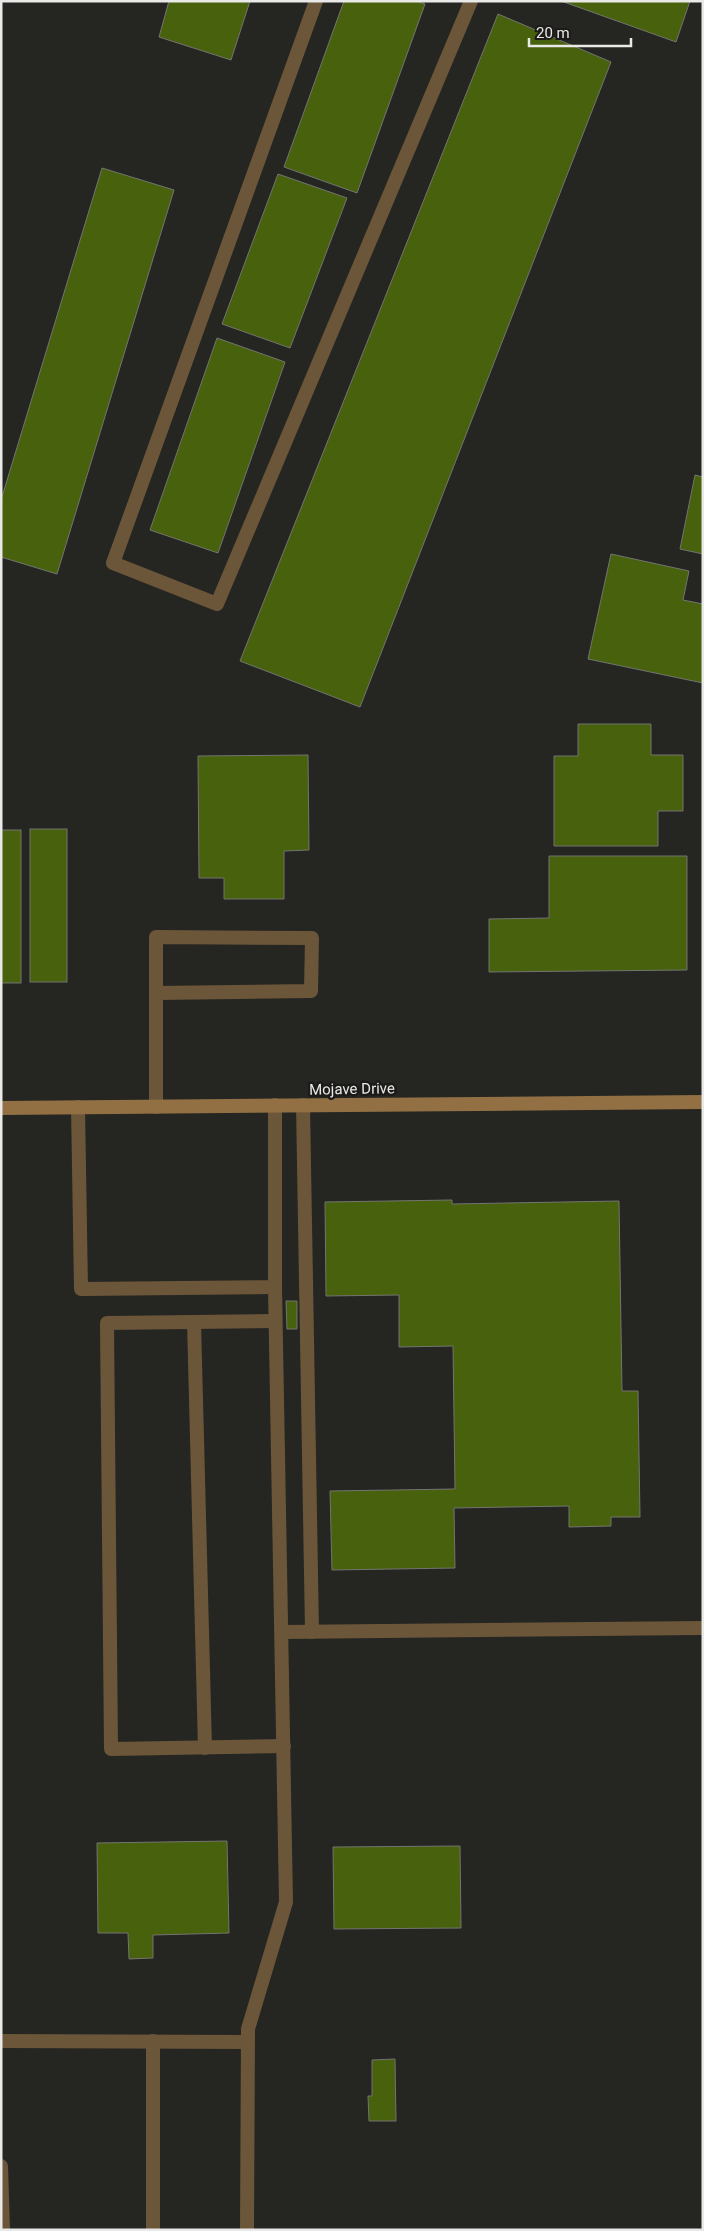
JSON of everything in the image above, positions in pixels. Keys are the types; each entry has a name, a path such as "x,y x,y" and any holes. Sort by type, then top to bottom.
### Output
{"main road":[{"name":"Mojave Drive","path":"1,1108 703,1102"}],"lane":[{"path":"316,1 113,563 217,604 471,1"},
{"path":"156,993 311,992 312,938 156,937 156,993 156,1106"},
{"path":"247,2230 248,2029 286,1902 275,1321 275,1105"},
{"path":"303,1105 312,1632"},
{"path":"78,1107 81,1289 275,1287"},
{"path":"275,1321 107,1323 111,1749 284,1746"},
{"path":"194,1322 205,1748"},
{"path":"282,1632 703,1628"},
{"path":"1,2041 248,2042"},
{"path":"153,2041 153,2230"},
{"path":"1,2166 3,2230"}],"building":[{"path":"169,1 250,1 231,60 159,37"},
{"path":"344,1 416,1 425,4 357,193 284,167"},
{"path":"561,1 690,1 676,42"},
{"path":"498,14 611,62 360,707 240,661"},
{"path":"102,168 174,190 57,574 1,557 1,500"},
{"path":"278,174 347,198 290,348 222,324"},
{"path":"217,338 285,362 218,553 150,530"},
{"path":"695,475 703,477 703,554 680,549"},
{"path":"611,554 689,571 683,600 703,604 703,683 588,659"},
{"path":"578,724 651,724 651,755 683,755 683,811 658,811 658,846 554,846 554,756 578,756"},
{"path":"308,755 309,850 284,851 284,899 224,899 224,878 199,878 198,756"},
{"path":"30,829 67,829 67,982 30,982"},
{"path":"1,830 21,830 21,983 1,983"},
{"path":"549,856 687,856 687,970 489,972 489,919 549,918"},
{"path":"452,1200 452,1204 619,1201 622,1391 638,1391 640,1517 611,1517 611,1526 569,1527 569,1506 454,1508 455,1568 332,1570 330,1491 455,1489 453,1346 399,1347 399,1295 326,1296 325,1202"},
{"path":"286,1301 297,1301 297,1329 287,1329"},
{"path":"227,1841 229,1933 153,1935 153,1958 129,1959 128,1933 98,1933 97,1843"},
{"path":"460,1846 461,1928 334,1929 333,1847"},
{"path":"395,2059 396,2121 369,2121 368,2096 372,2096 372,2060"}]}
